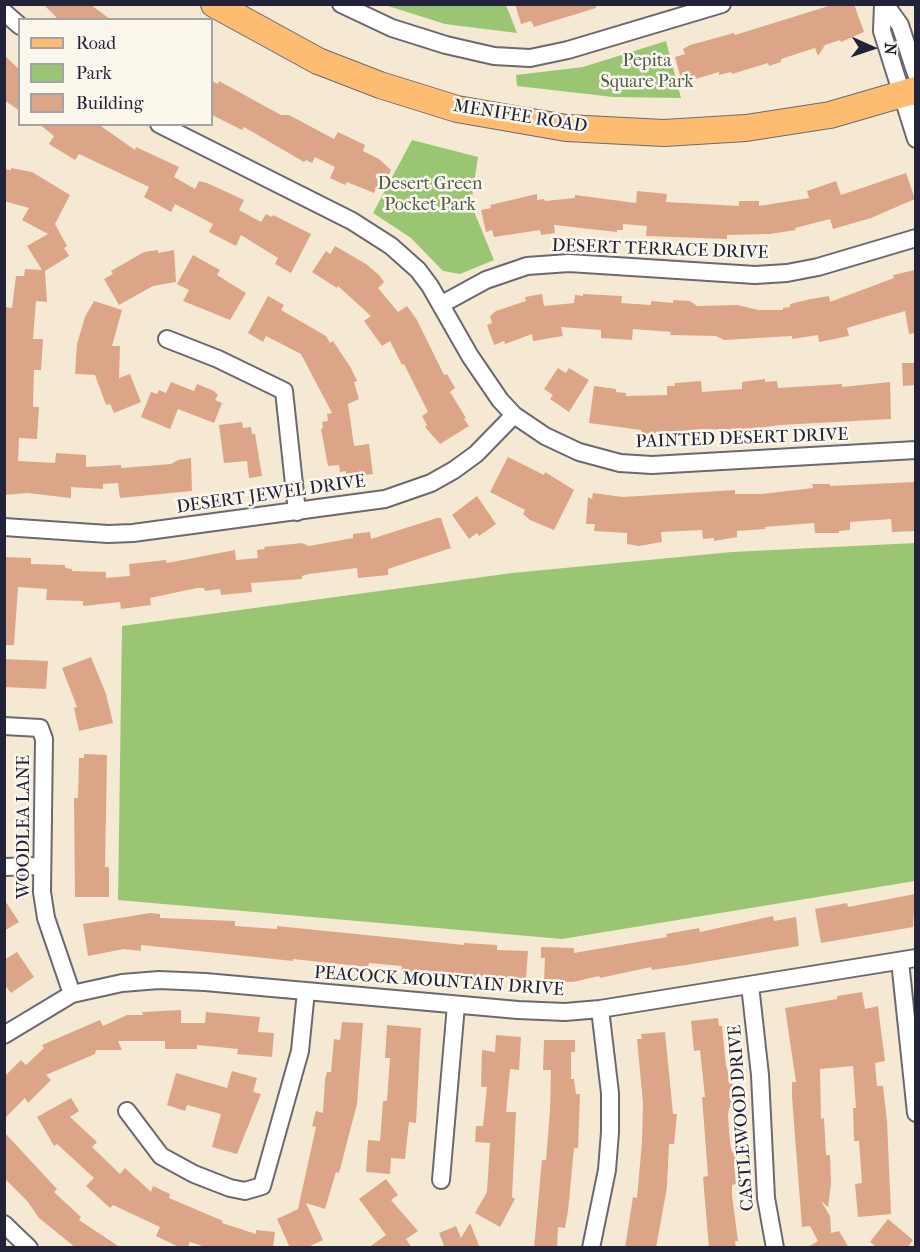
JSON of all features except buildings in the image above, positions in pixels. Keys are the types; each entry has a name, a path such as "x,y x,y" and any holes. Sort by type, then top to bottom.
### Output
{"main road":[{"name":"MENIFEE ROAD","path":"214,4 318,61 380,85 457,109 566,128 664,133 746,128 830,115 911,86"}],"street":[{"path":"341,4 392,28 446,45 494,56 530,58 568,50 700,8 722,4"},
{"path":"884,4 882,31 911,86"},
{"path":"884,4 900,25 911,86 915,139"},
{"path":"4,12 18,24"},
{"name":"PAINTED DESERT DRIVE","path":"163,126 373,233 418,270 442,304 479,371 500,400 514,414 545,436 569,447 600,459 627,463 682,464 915,450"},
{"name":"DESERT TERRACE DRIVE","path":"442,304 486,280 527,266 569,263 755,275 787,273 818,267 915,238"},
{"path":"167,339 218,359 284,391 297,512"},
{"name":"DESERT JEWEL DRIVE","path":"4,527 125,533 385,499 431,483 476,454 514,414"},
{"name":"WOODLEA LANE","path":"4,726 40,728 44,750 41,866 46,918 72,994"},
{"path":"4,867 41,866"},
{"path":"908,959 915,1113"},
{"name":"PEACOCK MOUNTAIN DRIVE","path":"4,1035 72,994 122,982 159,980 553,1011 600,1009 908,959"},
{"name":"CASTLEWOOD DRIVE","path":"750,985 760,1075 766,1198 775,1248"},
{"path":"127,1111 161,1156 194,1174 230,1188 244,1191 262,1186 300,1051 306,991"},
{"path":"441,1180 456,1005"},
{"path":"591,1248 607,1170 610,1132 610,1093 600,1009"},
{"path":"4,1224 29,1248"}],"green space":[{"path":"385,5 506,5 517,33 445,24"},
{"name":"Pepita Square Park","path":"666,41 681,98 613,97 517,86 516,75 583,67"},
{"name":"Desert Green Pocket Park","path":"412,140 478,157 471,204 494,260 460,274 443,271 411,238 373,213"},
{"path":"915,543 915,881 562,939 118,900 122,626 512,573 732,552"}]}
